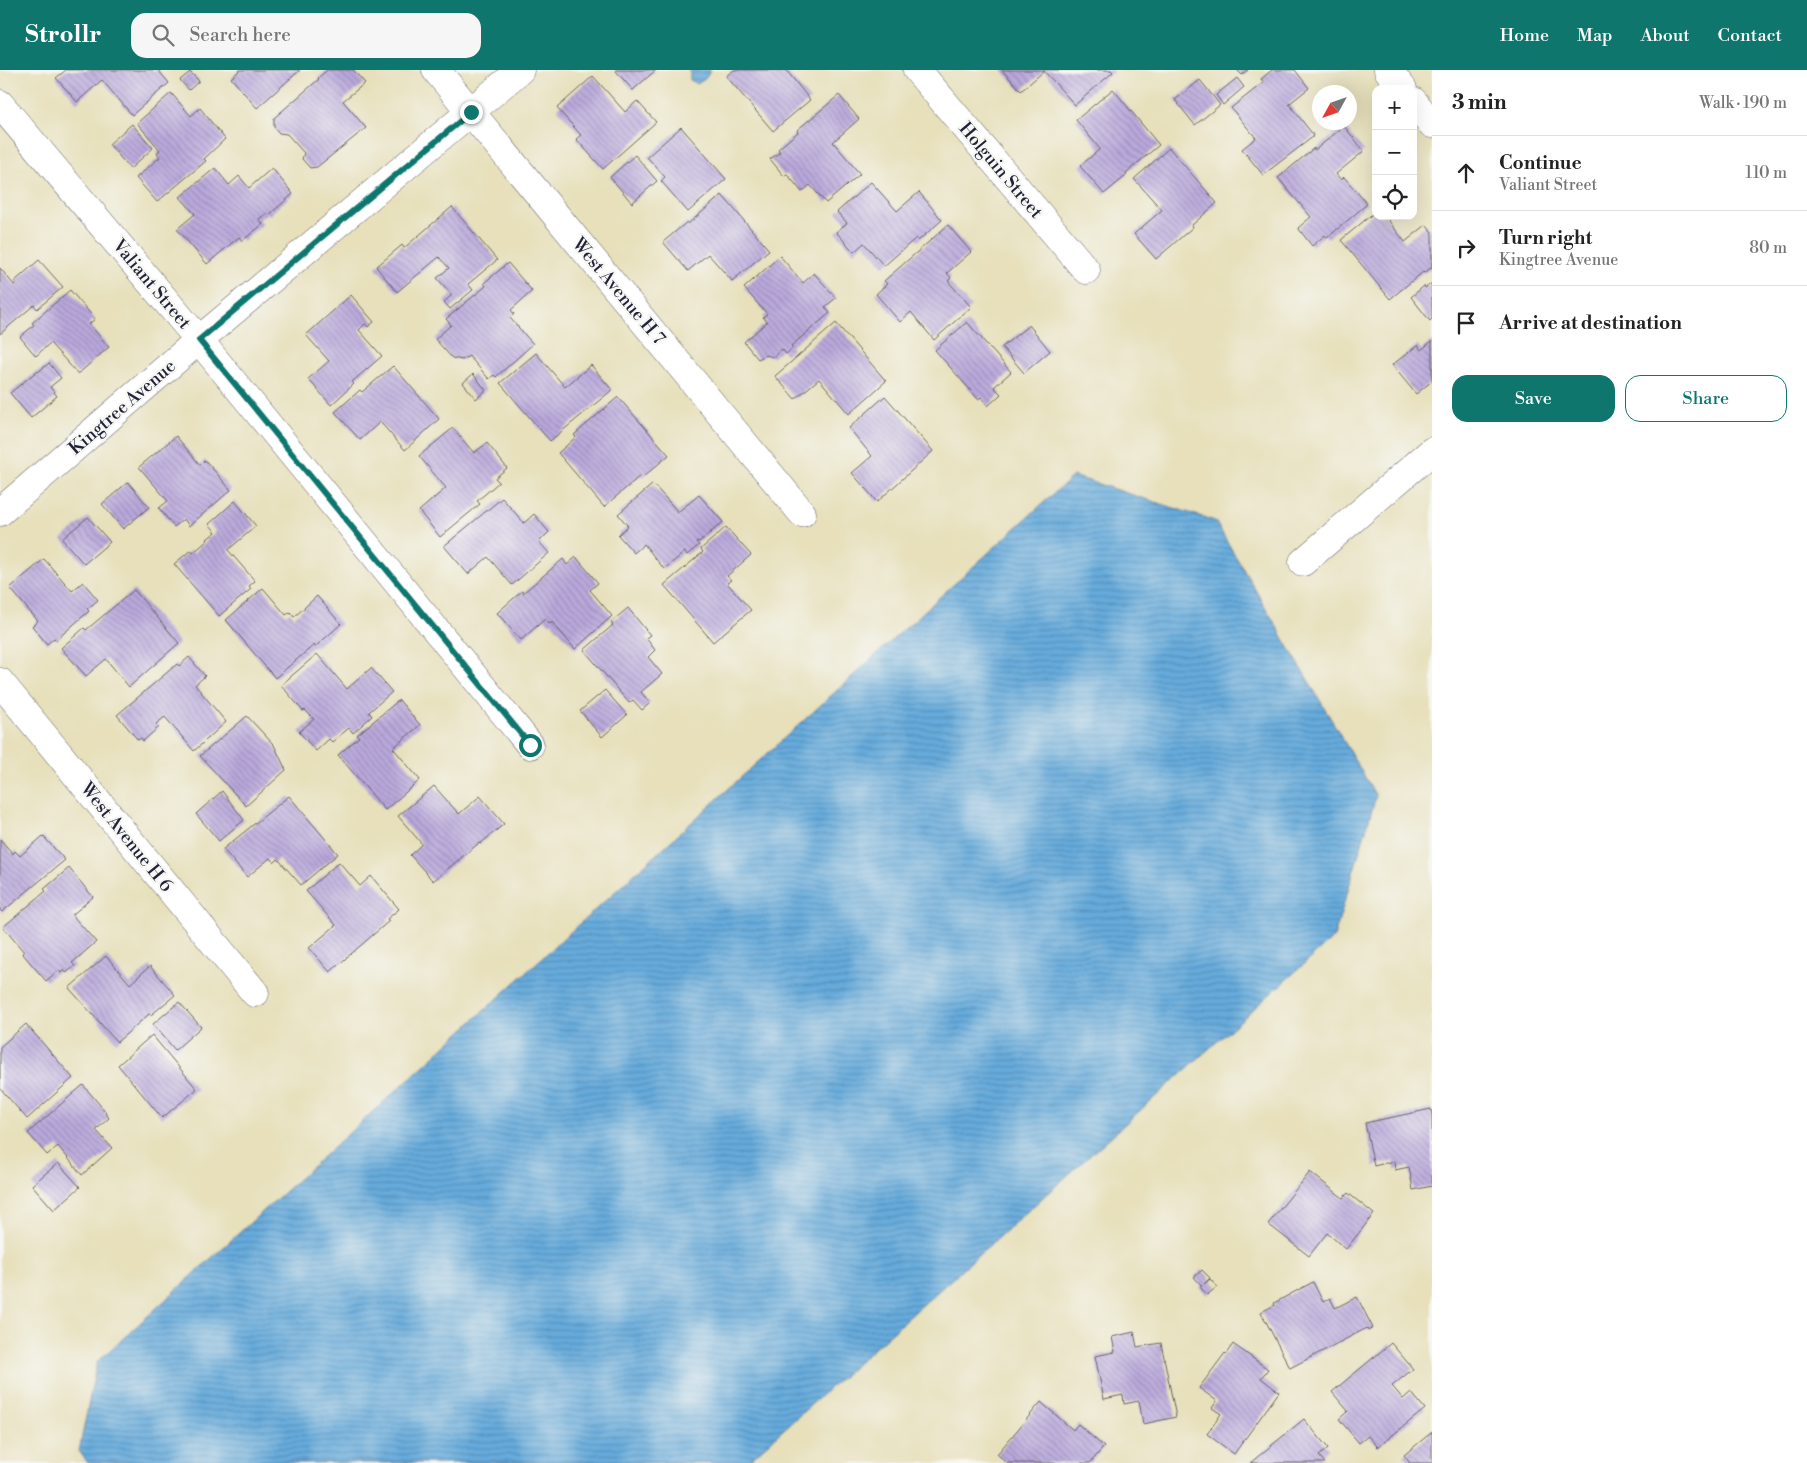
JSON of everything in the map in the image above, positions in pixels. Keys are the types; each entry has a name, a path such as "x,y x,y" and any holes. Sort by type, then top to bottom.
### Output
{"street":[{"name":"West Avenue H 7","path":"436,70 802,513"},
{"name":"Kingtree Avenue","path":"0,512 199,340 520,70"},
{"name":"Holguin Street","path":"917,70 1086,270"},
{"path":"1388,70 1400,85"},
{"name":"Valiant Street","path":"0,104 199,340 530,745"},
{"path":"1417,106 1432,124"},
{"path":"1303,562 1432,451"},
{"name":"West Avenue H 6","path":"0,682 254,993"}],"water":[{"path":"690,70 710,70 705,79 697,84 690,80"},
{"path":"1073,476 1215,521 1376,796 1334,937 746,1463 88,1463 79,1451 97,1362"}],"building":[{"path":"66,70 158,70 169,83 132,115 102,80 77,102 56,78"},
{"path":"240,70 300,70 257,108 231,78"},
{"path":"327,70 353,70 365,83 343,101 366,128 317,167 310,168 302,159 304,153 287,134 279,133 274,127 274,118"},
{"path":"615,70 656,70 633,90"},
{"path":"734,70 788,70 810,100 773,131 726,76"},
{"path":"1002,70 1111,70 1113,72 1075,105 1044,71 1021,91"},
{"path":"1237,70 1248,70 1242,75"},
{"path":"1272,70 1295,70 1309,88 1289,104 1314,136 1263,175 1242,149 1256,138 1231,108 1264,82 1261,79"},
{"path":"190,72 199,81 189,90 180,80"},
{"path":"593,76 625,112 637,101 656,122 603,169 576,139 581,135 557,108"},
{"path":"1237,78 1244,87 1223,105 1216,95"},
{"path":"1200,80 1220,105 1195,125 1175,100"},
{"path":"1113,89 1159,145 1104,194 1080,166 1100,149 1076,120"},
{"path":"171,93 191,116 200,108 225,139 204,159 206,161 157,202 136,178 160,157 157,153 160,150 137,123"},
{"path":"839,95 859,119 833,142 860,174 826,203 810,185 802,192 787,174 784,176 770,159 780,152 778,149 798,132 797,130"},
{"path":"132,124 153,148 130,169 109,144"},
{"path":"681,127 726,179 688,212 661,181 665,177 647,157"},
{"path":"1339,130 1347,130 1364,151 1336,174 1341,180 1344,177 1367,204 1327,238 1325,235 1312,246 1298,228 1311,217 1278,178 1314,148 1315,150"},
{"path":"1169,148 1217,203 1156,259 1134,234 1162,210 1134,179"},
{"path":"635,155 657,181 632,203 610,177"},
{"path":"215,168 229,185 239,176 249,188 272,168 293,194 269,215 267,213 259,219 263,224 242,241 239,237 207,264 177,229 195,214 180,197"},
{"path":"871,182 897,211 919,192 942,220 918,241 916,238 884,266 864,243 854,252 836,232 847,223 837,212"},
{"path":"722,195 769,250 732,281 708,254 688,271 663,242"},
{"path":"452,207 497,260 468,284 473,290 450,309 444,302 452,295 437,278 449,268 439,257 397,292 376,267 402,245 404,248"},
{"path":"1372,214 1372,220 1388,220 1405,242 1426,225 1432,232 1432,267 1390,299 1341,240"},
{"path":"948,225 971,252 947,273 951,278 948,281 971,307 934,340 911,312 900,322 876,294 887,284 884,281"},
{"path":"780,256 803,283 814,273 836,298 825,307 830,313 791,346 793,348 786,354 782,349 773,357 766,355 758,359 744,342 767,322 763,317 767,314 744,288"},
{"path":"39,260 63,287 37,309 34,305 0,334 0,268 14,285 15,281"},
{"path":"508,263 532,291 511,310 514,314 510,318 533,344 496,377 494,375 489,379 469,356 462,360 452,358 435,339 451,325 446,319 486,286 484,283"},
{"path":"1432,283 1432,319 1430,321 1411,297 1424,286 1425,288"},
{"path":"70,290 95,319 89,324 109,347 78,374 50,343 36,356 20,337 34,325 32,323"},
{"path":"351,295 374,322 368,327 365,324 359,330 382,356 352,382 354,384 331,405 308,379 329,361 306,335"},
{"path":"967,322 1011,372 994,387 1001,394 988,406 981,397 978,399 935,350"},
{"path":"836,323 886,381 849,414 819,379 795,399 775,376"},
{"path":"1029,325 1050,351 1024,373 1002,347"},
{"path":"1432,341 1432,381 1416,394 1392,365 1418,345 1421,350"},
{"path":"536,353 565,387 591,365 612,390 550,441 500,383"},
{"path":"49,363 61,378 50,387 57,396 31,418 10,393"},
{"path":"393,366 439,419 405,450 380,422 360,440 335,412 360,390 362,392"},
{"path":"473,374 486,390 476,399 463,383"},
{"path":"885,396 933,451 877,502 852,473 872,456 849,428"},
{"path":"618,397 669,455 643,477 641,475 604,507 558,453 576,437 574,435"},
{"path":"453,428 474,453 487,443 507,468 495,478 499,482 477,501 480,504 440,537 419,511 446,488 419,456"},
{"path":"176,436 200,465 205,460 231,490 189,526 184,519 174,527 159,508 168,501 139,467"},
{"path":"128,482 149,507 123,529 102,504"},
{"path":"653,484 678,512 699,495 723,522 699,542 696,542 699,545 687,555 685,552 664,569 644,544 634,553 618,535 628,526 618,514"},
{"path":"502,498 524,523 534,514 549,532 539,542 549,553 512,585 488,557 468,574 444,546"},
{"path":"235,501 256,526 228,550 255,581 249,586 251,589 219,616 174,564 191,550 193,553 216,532 209,524"},
{"path":"88,517 110,542 84,564 62,539"},
{"path":"726,527 751,555 727,576 731,580 727,583 751,610 713,642 664,585 703,552 701,549"},
{"path":"576,557 598,583 590,590 612,616 575,649 552,622 550,624 545,619 521,640 497,613 563,559 567,565"},
{"path":"44,559 72,591 83,582 98,600 87,609 89,611 56,640 54,638 47,644 32,626 38,621 10,588"},
{"path":"263,588 286,615 290,612 294,617 317,596 341,624 275,678 226,620"},
{"path":"134,590 179,643 129,687 106,659 86,676 61,648"},
{"path":"628,608 650,635 646,638 655,650 648,657 662,674 641,692 650,703 642,710 633,700 629,703 584,650 613,625 611,622"},
{"path":"317,654 347,689 371,668 392,692 369,712 372,716 353,733 349,728 332,742 329,739 316,751 299,732 314,719 305,710 303,711 281,685"},
{"path":"189,657 205,676 195,685 226,722 194,751 165,717 156,724 159,727 143,741 141,738 138,740 117,715 177,664 179,666"},
{"path":"605,690 627,715 602,737 580,711"},
{"path":"399,700 420,725 393,748 420,780 385,810 338,755 359,737 357,735"},
{"path":"247,716 274,745 286,770 246,806 200,756"},
{"path":"434,786 459,814 480,796 504,824 433,881 410,855 422,844 398,816"},
{"path":"222,791 244,820 219,841 196,814"},
{"path":"289,796 338,854 301,885 278,859 274,863 270,858 247,877 223,849"},
{"path":"43,836 65,860 2,912 0,910 0,839 13,854 15,851 20,856"},
{"path":"339,862 360,886 371,876 399,909 387,919 389,921 330,972 309,948 336,925 306,891"},
{"path":"69,868 93,897 72,915 96,942 72,963 75,966 66,973 64,970 61,973 59,970 46,981 3,927 46,891 44,889"},
{"path":"106,956 130,984 150,966 175,995 151,1015 149,1014 117,1042 69,988"},
{"path":"179,1002 201,1027 175,1050 153,1024"},
{"path":"26,1024 73,1078 27,1119 0,1088 0,1047"},
{"path":"152,1035 197,1089 162,1118 118,1065"},
{"path":"83,1085 109,1118 96,1130 112,1148 82,1175 58,1146 47,1155 28,1133"},
{"path":"1431,1109 1432,1186 1413,1190 1409,1167 1395,1170 1394,1161 1374,1166 1365,1123"},
{"path":"58,1163 80,1187 54,1210 32,1185"},
{"path":"1310,1172 1343,1198 1348,1193 1374,1214 1346,1249 1327,1233 1309,1256 1268,1224"},
{"path":"1202,1270 1210,1278 1204,1284 1210,1279 1217,1287 1207,1295 1194,1277"},
{"path":"1313,1282 1323,1302 1330,1298 1335,1308 1357,1297 1373,1328 1368,1331 1367,1328 1290,1368 1261,1312"},
{"path":"1134,1332 1137,1347 1161,1343 1176,1417 1143,1424 1139,1401 1124,1404 1123,1395 1104,1399 1095,1356 1115,1352 1112,1337"},
{"path":"1391,1343 1413,1369 1392,1386 1403,1399 1411,1392 1425,1409 1378,1447 1368,1436 1359,1443 1339,1419 1348,1411 1332,1392"},
{"path":"1233,1344 1268,1369 1261,1378 1279,1392 1234,1454 1207,1434 1221,1414 1212,1408 1217,1401 1199,1388"},
{"path":"1041,1402 1073,1430 1078,1424 1104,1447 1090,1463 1007,1463 997,1454"},
{"path":"1304,1419 1328,1448 1319,1456 1325,1463 1250,1463"},
{"path":"1432,1432 1432,1463 1410,1463 1404,1455"}],"route":[{"path":"471,112 199,340 530,745"}]}
